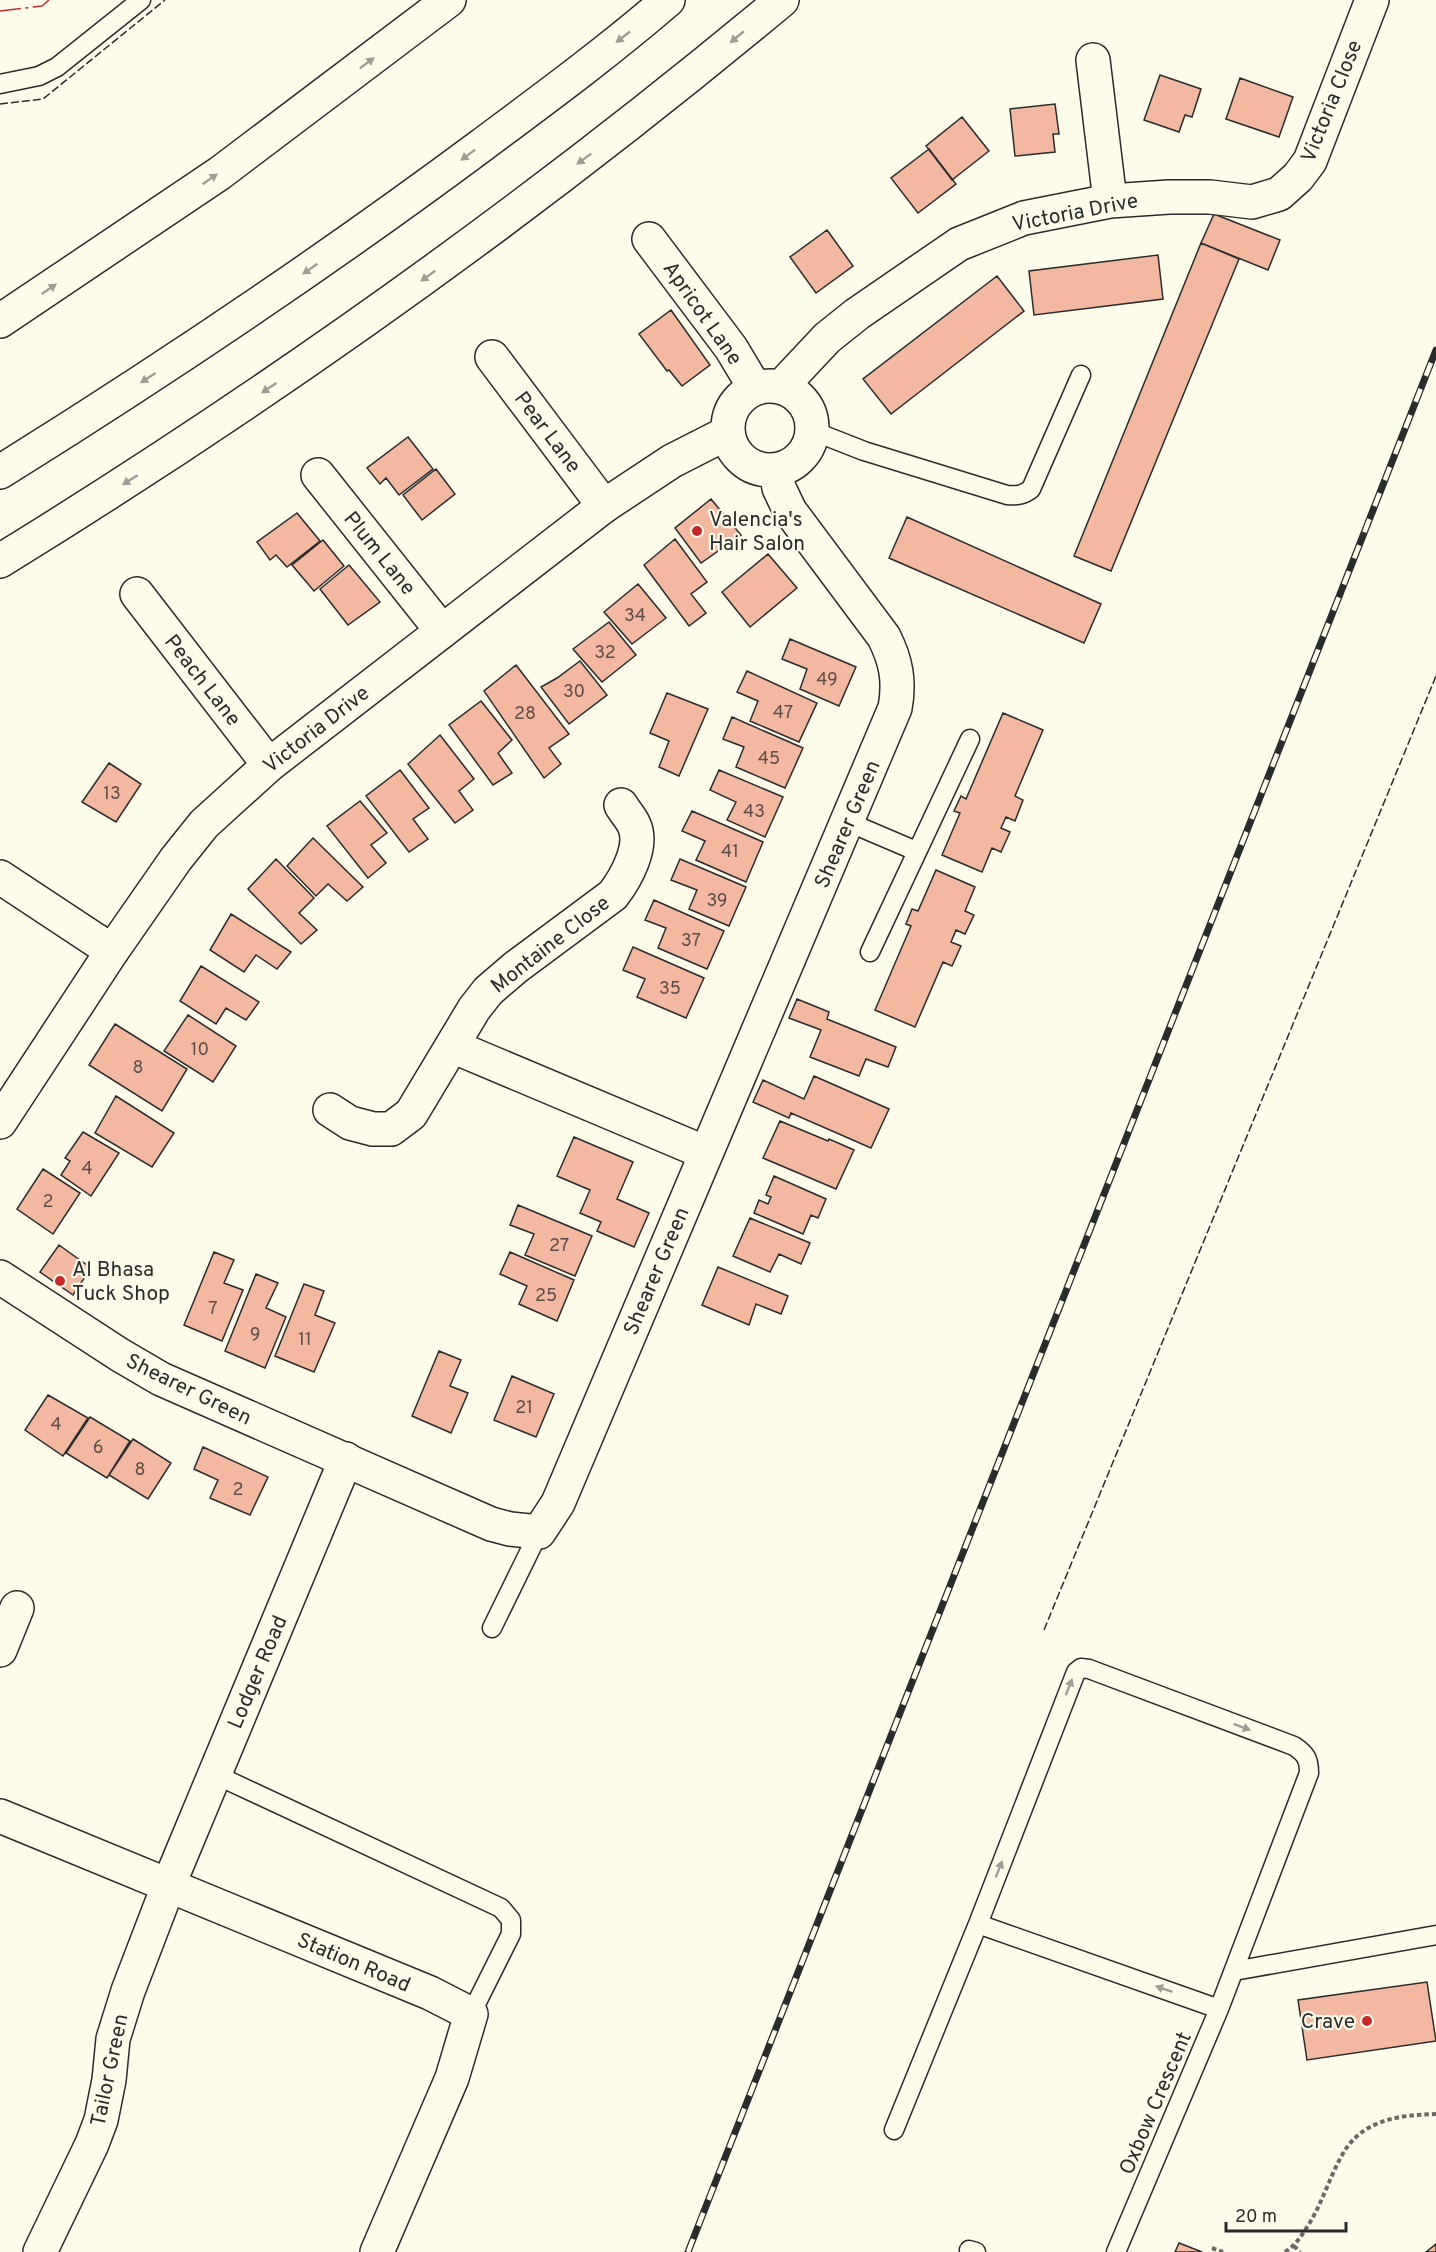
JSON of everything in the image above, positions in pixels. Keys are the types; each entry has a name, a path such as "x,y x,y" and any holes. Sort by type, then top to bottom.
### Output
{"main road":[{"path":"0,321 220,173 449,0"},
{"path":"0,472 215,335 362,233 534,106 668,0"},
{"path":"0,561 179,448 436,271 602,146 782,0"},
{"name":"Victoria Close","path":"1279,194 1298,177 1310,161 1372,0"},
{"path":"1093,60 1110,201"},
{"name":"Victoria Drive","path":"768,388 857,315 959,244 1024,218 1110,201 1210,197 1252,202 1279,194"},
{"name":"Apricot Lane","path":"649,238 731,348 768,388"},
{"name":"Pear Lane","path":"492,357 604,506"},
{"path":"768,388 798,396 810,412 813,431 801,457 776,470 759,469 744,462 732,449 727,433 733,405 768,388"},
{"name":"Victoria Drive","path":"0,1122 112,951 189,842 230,799 269,765 604,506 672,461 727,433"},
{"name":"Shearer Green","path":"0,1277 161,1379 492,1524 510,1529 539,1532 558,1503 895,708 898,693 895,662 884,636 790,511 779,488 776,470"},
{"name":"Plum Lane","path":"318,475 442,631"},
{"name":"Peach Lane","path":"137,594 269,765"},
{"name":"Montaine Close","path":"330,1110 350,1123 372,1129 391,1129 411,1113 474,1009 500,980 613,895 620,886 634,853 636,833 634,824 621,806"},
{"path":"0,877 112,951"},
{"path":"452,1046 706,1153"},
{"name":"Lodger Road","path":"169,1884 346,1459"},
{"path":"0,1650 17,1608"},
{"name":"Station Road","path":"0,1816 430,1993 471,2014"},
{"name":"Tailor Green","path":"40,2252 92,2144 101,2120 109,2080 113,2039 128,1991 169,1884"},
{"path":"377,2252 452,2078 471,2014"}],"lane":[{"path":"0,84 39,76 57,67 141,0"},
{"path":"813,431 864,450 1007,495 1017,496 1031,489 1081,375"},
{"path":"870,952 970,739"},
{"path":"848,822 916,851"},
{"path":"492,1628 539,1532"},
{"name":"Oxbow Crescent","path":"978,1924 1071,1682 1081,1668 1089,1669 1294,1746 1304,1753 1309,1762 1309,1773 1220,2009 1116,2252"},
{"path":"214,1774 501,1908 511,1920 511,1934 471,2014"},
{"path":"894,2130 978,1924 1220,2009"},
{"path":"1234,1971 1436,1935"}],"path":[{"path":"1285,2252 1294,2246 1316,2214 1342,2155 1364,2128 1393,2117 1436,2114"},
{"path":"1294,2246 1300,2252"},
{"path":"1212,2248 1223,2252"}],"building":[{"path":"1160,75 1201,89 1192,117 1185,115 1179,132 1144,120"},
{"path":"1240,78 1293,97 1279,137 1226,119"},
{"path":"1055,104 1059,134 1053,134 1055,152 1015,156 1010,109"},
{"path":"962,117 989,151 952,180 926,146"},
{"path":"929,149 956,184 918,213 891,178"},
{"path":"1214,214 1280,240 1268,270 1201,243"},
{"path":"827,230 853,266 816,293 790,257"},
{"path":"1201,243 1239,259 1111,571 1074,556"},
{"path":"1158,255 1163,299 1034,315 1029,271"},
{"path":"997,276 1024,311 891,414 863,379"},
{"path":"671,310 710,365 682,386 669,370 667,371 639,334"},
{"path":"408,437 433,469 399,495 386,478 380,484 367,468"},
{"path":"436,469 455,494 422,520 403,495"},
{"path":"711,499 741,535 701,563 675,528"},
{"path":"297,513 320,541 287,567 276,555 270,560 257,542"},
{"path":"907,517 1101,604 1084,643 889,558"},
{"path":"675,539 707,582 691,594 706,613 689,626 644,565"},
{"path":"323,540 344,566 314,591 292,565"},
{"path":"768,554 797,588 750,627 722,592"},
{"path":"349,565 380,602 348,625 320,589"},
{"path":"638,584 666,618 632,644 604,612"},
{"path":"609,622 636,655 602,682 573,649"},
{"path":"790,639 856,667 839,706 800,689 807,669 782,659"},
{"path":"580,661 607,695 569,724 541,687"},
{"path":"516,665 569,734 549,748 561,764 544,778 484,691"},
{"path":"747,671 817,703 799,742 750,721 758,701 737,692"},
{"path":"667,693 708,709 679,776 659,767 669,741 650,733"},
{"path":"481,701 512,740 498,753 512,773 493,785 449,725"},
{"path":"1003,713 1043,730 1015,796 1023,800 1015,821 1006,817 1001,828 1010,832 1001,852 992,848 982,872 942,855 960,813 954,811 961,796 966,799"},
{"path":"732,717 803,748 785,788 736,767 744,747 723,739"},
{"path":"440,735 474,779 459,791 473,810 455,823 408,764"},
{"path":"109,763 141,784 116,822 82,802"},
{"path":"400,770 429,808 413,819 428,839 409,852 366,796"},
{"path":"719,770 783,797 765,837 727,820 736,802 710,790"},
{"path":"360,801 387,833 371,845 386,863 368,878 327,826"},
{"path":"692,811 763,842 746,882 696,860 705,841 682,831"},
{"path":"313,838 363,887 347,901 328,884 316,896 287,866"},
{"path":"276,859 314,898 299,913 317,930 301,944 248,889"},
{"path":"680,859 746,887 729,926 689,909 697,890 671,880"},
{"path":"936,870 975,887 965,911 974,915 965,934 956,930 951,942 961,946 952,966 943,962 915,1027 875,1010 911,926 906,924 912,909 918,911"},
{"path":"654,900 724,931 707,969 658,948 666,928 645,920"},
{"path":"231,914 291,952 277,969 256,955 244,972 210,950"},
{"path":"633,947 704,978 686,1018 637,997 645,979 623,970"},
{"path":"201,966 259,1002 246,1020 226,1008 216,1024 180,1001"},
{"path":"797,999 829,1012 827,1019 896,1047 888,1067 866,1059 859,1076 810,1057 821,1030 789,1018"},
{"path":"188,1015 236,1046 213,1082 164,1051"},
{"path":"115,1024 187,1069 162,1111 89,1065"},
{"path":"814,1076 889,1109 871,1148 791,1113 789,1118 753,1102 763,1080 804,1099"},
{"path":"116,1096 174,1133 152,1167 95,1133"},
{"path":"780,1121 854,1150 836,1189 763,1158"},
{"path":"83,1132 119,1153 91,1196 61,1175 70,1161 65,1158"},
{"path":"574,1137 633,1162 617,1199 649,1213 634,1247 597,1231 601,1222 580,1213 590,1190 557,1176"},
{"path":"43,1169 80,1193 53,1234 17,1209"},
{"path":"774,1176 826,1199 818,1218 811,1215 803,1234 754,1213 759,1200 768,1204 771,1197 766,1195"},
{"path":"518,1205 592,1236 575,1276 525,1255 534,1234 510,1225"},
{"path":"750,1218 810,1243 801,1264 779,1254 770,1272 733,1256"},
{"path":"59,1245 91,1268 73,1295 40,1272"},
{"path":"214,1252 234,1260 224,1283 243,1290 222,1341 184,1325"},
{"path":"510,1252 574,1280 557,1321 519,1304 527,1286 500,1274"},
{"path":"718,1267 788,1296 781,1314 756,1304 749,1325 702,1305"},
{"path":"256,1274 278,1283 266,1308 286,1317 265,1368 225,1351"},
{"path":"304,1284 324,1291 315,1315 335,1323 314,1372 275,1356"},
{"path":"439,1351 461,1360 450,1386 468,1393 451,1433 412,1416"},
{"path":"512,1376 554,1394 536,1437 494,1420"},
{"path":"48,1395 88,1418 63,1456 25,1430"},
{"path":"90,1417 130,1441 107,1478 66,1453"},
{"path":"133,1439 171,1463 148,1499 109,1475"},
{"path":"203,1447 268,1477 250,1515 210,1498 218,1480 194,1469"},
{"name":"Crave","path":"1427,1982 1436,2041 1307,2060 1298,2000"},
{"path":"1179,2243 1202,2252 1175,2252"},
{"path":"1436,2244 1436,2252 1426,2252"}],"railway":[{"path":"688,2252 1436,350"}],"fence":[{"path":"0,104 43,99 165,0"},
{"path":"1044,1630 1436,676"}],"power":[{"path":"0,11 42,6 49,0"}],"place":[{"name":"Valencia's Hair Salon","path":"697,531"},
{"name":"Al Bhasa Tuck Shop","path":"60,1281"},
{"name":"Crave","path":"1367,2021"}]}
